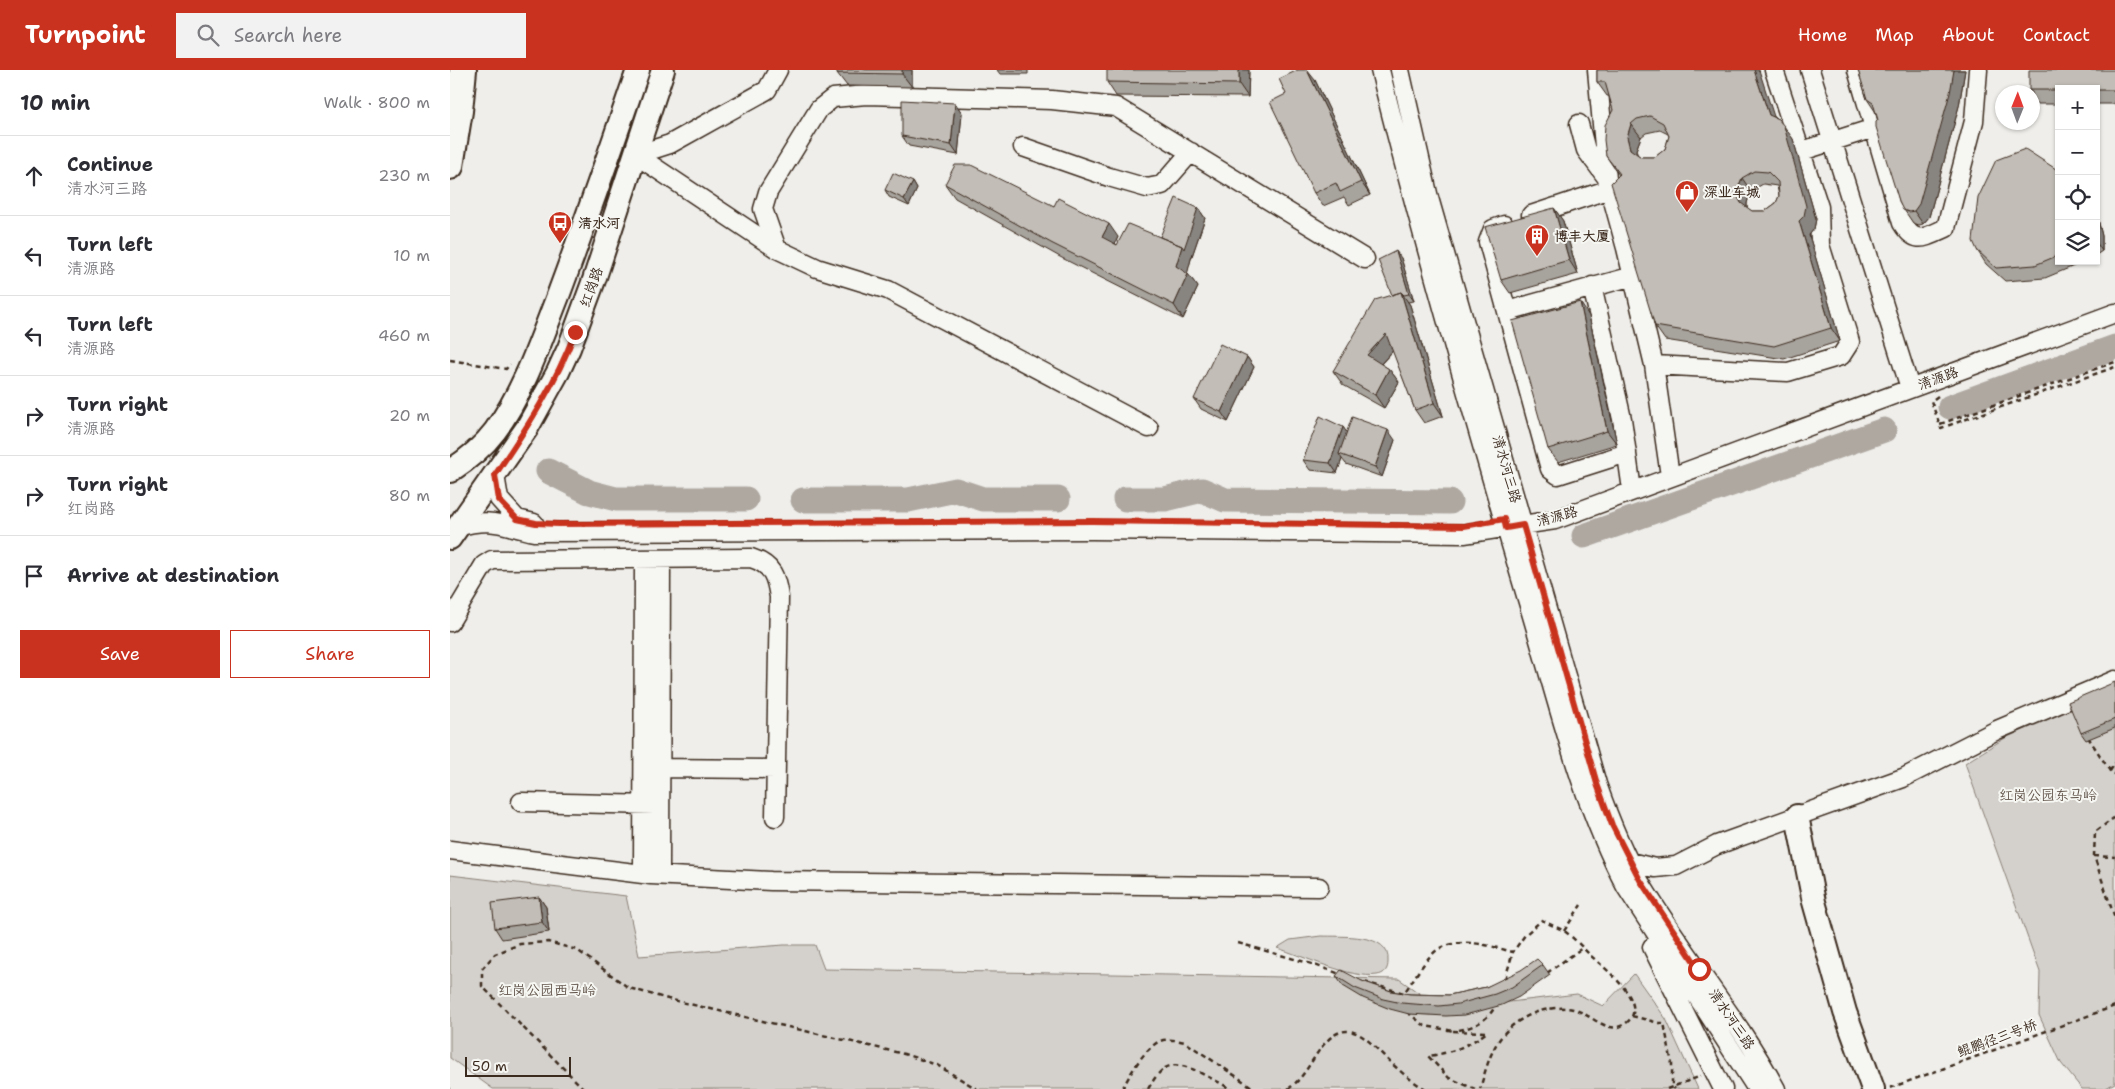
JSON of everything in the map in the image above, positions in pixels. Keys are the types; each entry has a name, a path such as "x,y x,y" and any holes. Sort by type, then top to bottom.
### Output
{"highway":[{"path":"450,166 459,111 463,70"}],"main road":[{"name":"红岗路","path":"450,471 467,460 489,437 516,397 542,338 577,245 638,70"},
{"name":"红岗路","path":"454,532 495,475 536,412 569,348 636,155 663,70"},
{"path":"1797,816 1817,911 1845,1012 1873,1089"}],"street":[{"path":"636,155 670,144 767,90 778,70"},
{"name":"清水河三路","path":"1380,70 1412,198 1513,522"},
{"name":"清水河三路","path":"1400,70 1429,198 1584,788 1623,864 1640,880 1746,1039 1776,1089"},
{"path":"1597,70 1608,184 1654,365 1669,469"},
{"path":"1654,365 1788,372 1841,356 1850,342 1820,245 1819,207 1774,70"},
{"path":"1810,70 1909,385"},
{"path":"1857,70 1902,223 1910,235 1918,238 1946,228 1974,121 1978,70"},
{"path":"777,248 763,209 768,192 819,109 833,98 866,96 1052,100 1116,107 1365,259"},
{"path":"1579,124 1586,150 1608,184"},
{"path":"1802,151 1874,128"},
{"path":"1022,146 1109,177 1147,188 1162,185 1190,152"},
{"path":"636,155 777,248 817,268 888,290 1149,428"},
{"path":"1608,184 1493,228 1488,242 1550,468 1558,476 1627,453"},
{"path":"1507,311 1632,276"},
{"path":"1592,286 1614,377 1631,483"},
{"name":"清源路","path":"495,475 499,500 517,519 536,523 1092,521 1464,526 1555,520 2115,306"},
{"name":"清源路","path":"454,532 476,522 492,521 534,532 1102,530 1464,534 1553,510 2115,313"},
{"path":"450,622 484,565 492,560 751,558 762,562 771,570 777,582 779,597 775,817"},
{"path":"652,559 652,874"},
{"path":"1623,864 1655,868 1676,866 1717,845 1903,778 1997,730 2115,680"},
{"path":"652,768 776,769"},
{"path":"521,802 652,805"},
{"path":"450,850 652,874 771,881 1319,887"},
{"name":"清水河三路","path":"1623,864 1626,887 1757,1089"},
{"path":"1626,887 1650,944 1723,1089"},
{"path":"1665,949 1691,1006 1737,1089"}],"path":[{"path":"450,360 506,370 512,361"},
{"path":"1940,424 2115,362"},
{"path":"1931,401 1941,428 2115,367"},
{"path":"2085,730 2110,771 2115,774"},
{"path":"2110,771 2115,763"},
{"path":"2115,817 2095,832 2094,856 2115,920"},
{"path":"2094,856 2115,857"},
{"path":"1564,931 1582,905"},
{"path":"1480,1089 1486,1066 1502,1036 1522,1019 1545,1009 1573,1009 1593,1017 1605,1027 1614,1028 1623,1026 1632,1016 1631,999 1619,981 1564,931 1542,920 1525,936 1513,952 1508,973 1501,986"},
{"path":"584,1089 482,986 482,969 495,954 520,944 548,942 570,948 577,950 629,988 668,1000 904,1054 937,1065 977,1089"},
{"path":"1360,981 1404,993 1426,962 1439,948 1463,942 1513,952"},
{"path":"1238,943 1312,964 1343,976"},
{"path":"1541,977 1582,948"},
{"path":"1454,1031 1474,1026 1486,1018 1493,1012 1498,1000 1490,1004"},
{"name":"鲲鹏径三号桥","path":"1886,1089 2115,1006"},
{"path":"1403,1007 1413,1018 1425,1026 1454,1031 1487,1032 1474,1042 1458,1050 1428,1056 1449,1078 1475,1089"},
{"path":"1632,1016 1659,1023 1664,1022 1672,1064 1672,1086 1675,1089"},
{"path":"1288,1089 1297,1083 1326,1041 1338,1032 1350,1031 1368,1038 1389,1060 1426,1089"},
{"path":"1122,1089 1145,1054 1159,1042 1172,1040 1185,1042 1254,1089"},
{"path":"1148,1089 1163,1069 1173,1064 1185,1066 1230,1089"},
{"path":"1667,1089 1702,1076"}],"green space":[{"name":"红岗公园东马岭","path":"2115,691 2115,1083 2104,1089 2082,1089 2061,1063 2039,1015 2040,972 1965,763 2005,738"},
{"name":"红岗公园西马岭","path":"450,875 626,896 639,956 784,945 815,945 824,969 1399,979 1443,1010 1577,994 1603,1006 1634,974 1666,1019 1698,1089 493,1089 450,1058"},
{"path":"1321,936 1363,938 1382,945 1387,952 1387,969 1382,974 1377,975 1354,974 1277,948 1290,940"}],"building":[{"path":"837,70 902,70 902,74 837,73"},
{"path":"1107,70 1239,70 1239,84 1107,82"},
{"path":"1298,70 1307,70 1361,182 1340,192 1336,183 1314,193 1270,102 1286,94 1279,79"},
{"name":"深业车城","path":"1597,70 1754,70 1769,115 1778,119 1784,126 1806,206 1804,216 1799,221 1831,328 1774,346 1655,326 1611,183 1620,174 1606,156 1604,140 1605,125 1613,110 1605,82 1597,82","holes":["1650,116 1663,123 1669,136 1665,149 1655,157 1641,157 1630,149 1627,137 1631,124 1637,119","1754,171 1768,172 1778,182 1779,196 1776,203 1765,211 1752,211 1741,203 1738,197 1737,190 1742,178"]},
{"path":"1858,70 1954,70 1950,93 1919,204 1914,211 1903,210 1900,204 1876,127 1878,120 1873,103 1867,99"},
{"path":"2029,70 2115,70 2115,90 2100,90 2100,85 2055,85 2055,90 2040,90 2040,85 2029,85"},
{"path":"902,100 955,103 951,145 902,136"},
{"path":"2025,149 2055,168 2055,257 2035,265 1996,268 1977,250 1973,241 1978,198 1996,160"},
{"path":"955,165 971,165 1054,206 1058,198 1109,224 1102,237 1117,245 1128,224 1182,246 1176,266 1188,274 1174,305 1051,243 945,184"},
{"path":"893,173 913,182 904,199 885,190"},
{"path":"1176,198 1198,208 1184,249 1182,246 1160,237"},
{"name":"博丰大厦","path":"1554,208 1569,260 1501,280 1485,227"},
{"path":"1396,251 1409,294 1404,295 1401,292 1392,295 1378,260"},
{"path":"1401,292 1434,403 1415,410 1386,334 1367,355 1389,369 1375,395 1333,371 1375,300"},
{"path":"1580,302 1607,431 1548,449 1512,321"},
{"path":"1220,344 1247,357 1221,412 1194,399"},
{"path":"1320,416 1343,427 1330,463 1303,460"},
{"path":"1352,417 1388,430 1375,467 1339,454"},
{"path":"2115,682 2115,719 2081,733 2068,702"},
{"path":"539,897 542,922 495,928 492,903"},
{"path":"1537,959 1543,965 1512,987 1495,994 1458,1004 1439,1006 1402,1003 1383,999 1355,988 1336,976 1341,970 1362,981 1391,991 1410,994 1449,995 1486,987 1521,970"}],"waterway":[{"path":"1950,407 2115,347"},
{"path":"1584,536 1884,430"},
{"path":"548,471 589,492 616,499 746,499"},
{"path":"803,500 908,500 956,490 983,499 1058,499"},
{"path":"1125,499 1165,499 1202,490 1225,500 1450,502"}],"place":[{"name":"深业车城","path":"1687,213"},
{"name":"清水河","path":"560,244"},
{"name":"博丰大厦","path":"1537,257"}],"route":[{"path":"575,332 558,372 540,405 527,428 495,475 499,500 517,519 536,523 558,524 889,524 1092,521 1464,526 1504,519 1506,528 1523,525 1597,784 1612,825 1640,880 1699,969"}]}
